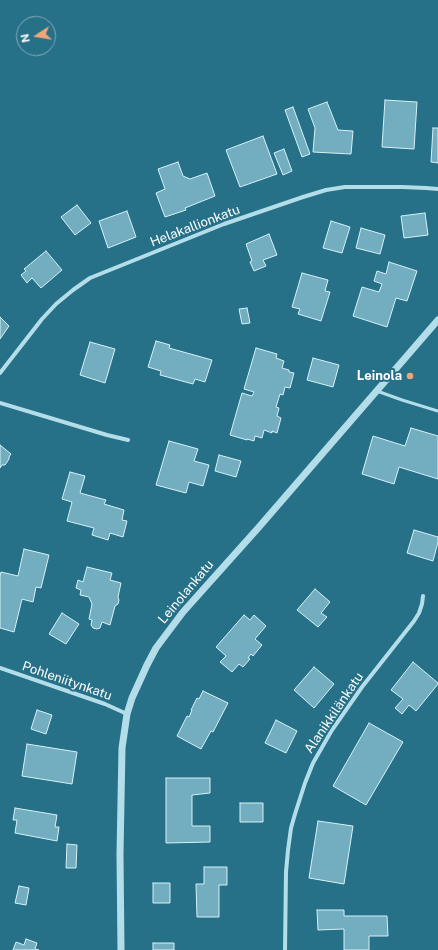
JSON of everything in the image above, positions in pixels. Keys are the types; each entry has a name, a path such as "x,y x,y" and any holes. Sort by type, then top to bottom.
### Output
{"street":[{"name":"Helakallionkatu","path":"0,373 42,319 56,304 90,278 224,224 295,199 326,190 345,187 402,187 438,189"},
{"name":"Leinolankatu","path":"121,950 120,854 122,748 127,714 136,687 146,665 156,648 183,612 260,527 438,320"},
{"path":"0,403 128,440"},
{"name":"Alanikkilänkatu","path":"285,950 286,872 288,850 295,814 304,783 313,763 332,730 362,687 414,621 422,604 422,596"},
{"name":"Pohleniitynkatu","path":"0,668 105,704 127,714"}],"lane":[{"path":"377,391 438,411"}],"building":[{"path":"385,100 417,102 414,149 382,147"},
{"path":"327,102 338,130 353,131 351,154 313,152 315,128 308,109"},
{"path":"293,107 310,154 302,157 285,110"},
{"path":"433,128 438,128 438,163 431,162"},
{"path":"263,136 277,174 240,187 226,150"},
{"path":"284,149 292,171 283,175 274,153"},
{"path":"178,162 183,176 190,179 207,173 215,196 185,208 186,210 165,217 156,193 165,189 158,169"},
{"path":"77,205 91,223 75,235 61,217"},
{"path":"127,211 136,237 108,248 99,221"},
{"path":"425,213 428,235 404,238 401,216"},
{"path":"331,221 350,227 342,253 323,248"},
{"path":"361,228 385,235 380,254 356,248"},
{"path":"269,234 277,255 263,260 266,266 254,271 250,262 252,261 246,244"},
{"path":"46,251 62,270 41,288 32,278 27,283 21,275 26,271 24,269"},
{"path":"389,262 417,271 407,301 396,298 387,327 353,316 362,287 379,292 382,284 374,281 377,271 386,274"},
{"path":"302,273 328,280 325,291 330,292 321,321 298,314 300,309 292,307"},
{"path":"247,308 250,323 242,324 239,309"},
{"path":"0,317 9,326 0,339"},
{"path":"156,341 170,345 169,348 212,360 205,382 195,379 193,384 160,375 161,371 148,367"},
{"path":"90,342 115,349 105,383 80,375"},
{"path":"256,348 277,354 276,358 284,361 282,368 294,373 290,388 285,387 283,395 280,394 276,407 279,408 277,416 281,418 277,433 264,430 262,438 255,436 254,441 230,435 242,393 252,396 254,392 244,389"},
{"path":"313,358 339,365 333,387 307,380"},
{"path":"411,428 438,436 438,479 399,467 394,484 362,474 373,436 405,446"},
{"path":"169,441 198,449 194,461 209,465 203,486 189,482 186,493 156,485"},
{"path":"0,445 11,454 5,465 2,465 0,468"},
{"path":"219,455 241,461 236,477 215,471"},
{"path":"70,472 85,476 80,493 106,500 104,504 124,510 122,520 127,521 123,537 110,533 108,540 92,535 94,528 67,521 72,502 62,499"},
{"path":"414,530 438,537 433,561 407,553"},
{"path":"24,549 49,555 41,588 36,587 33,602 22,599 14,632 0,628 0,576 1,572 18,576"},
{"path":"87,567 112,573 110,580 121,583 118,604 115,606 110,625 102,622 100,628 97,629 93,628 91,625 92,620 89,619 92,604 89,597 80,595 81,590 76,588 78,580 83,582"},
{"path":"315,589 330,602 321,613 327,617 318,627 297,610"},
{"path":"62,613 79,624 66,644 49,634"},
{"path":"244,615 250,620 254,615 266,626 255,639 262,645 253,656 251,654 248,658 250,659 243,667 239,664 232,672 220,662 226,656 216,647"},
{"path":"413,662 438,684 416,711 409,705 402,714 395,708 403,699 391,690"},
{"path":"314,667 334,684 314,708 294,690"},
{"path":"203,691 228,703 213,732 211,731 201,749 177,736 187,716 189,717 197,698 199,699"},
{"path":"37,710 52,715 46,734 31,729"},
{"path":"276,720 297,731 286,753 265,743"},
{"path":"369,723 403,742 366,805 333,786"},
{"path":"27,744 77,752 72,784 22,776"},
{"path":"166,778 210,778 210,793 192,795 192,826 210,826 210,842 166,843"},
{"path":"240,803 263,803 263,822 240,822"},
{"path":"15,808 57,815 55,827 59,827 57,841 15,833 17,820 13,820"},
{"path":"318,821 353,826 344,884 309,878"},
{"path":"67,844 77,845 76,868 66,868"},
{"path":"204,867 227,867 227,885 219,885 219,917 197,917 196,884 204,884"},
{"path":"153,883 170,883 170,903 153,903"},
{"path":"19,886 29,888 26,905 15,903"},
{"path":"317,910 344,910 344,916 387,916 388,936 369,936 369,950 344,950 344,929 318,930"},
{"path":"26,939 37,943 35,949 39,950 13,950 16,942 24,945"},
{"path":"153,943 174,943 174,950 153,950"}],"place":[{"name":"Leinola","path":"410,376"}]}
